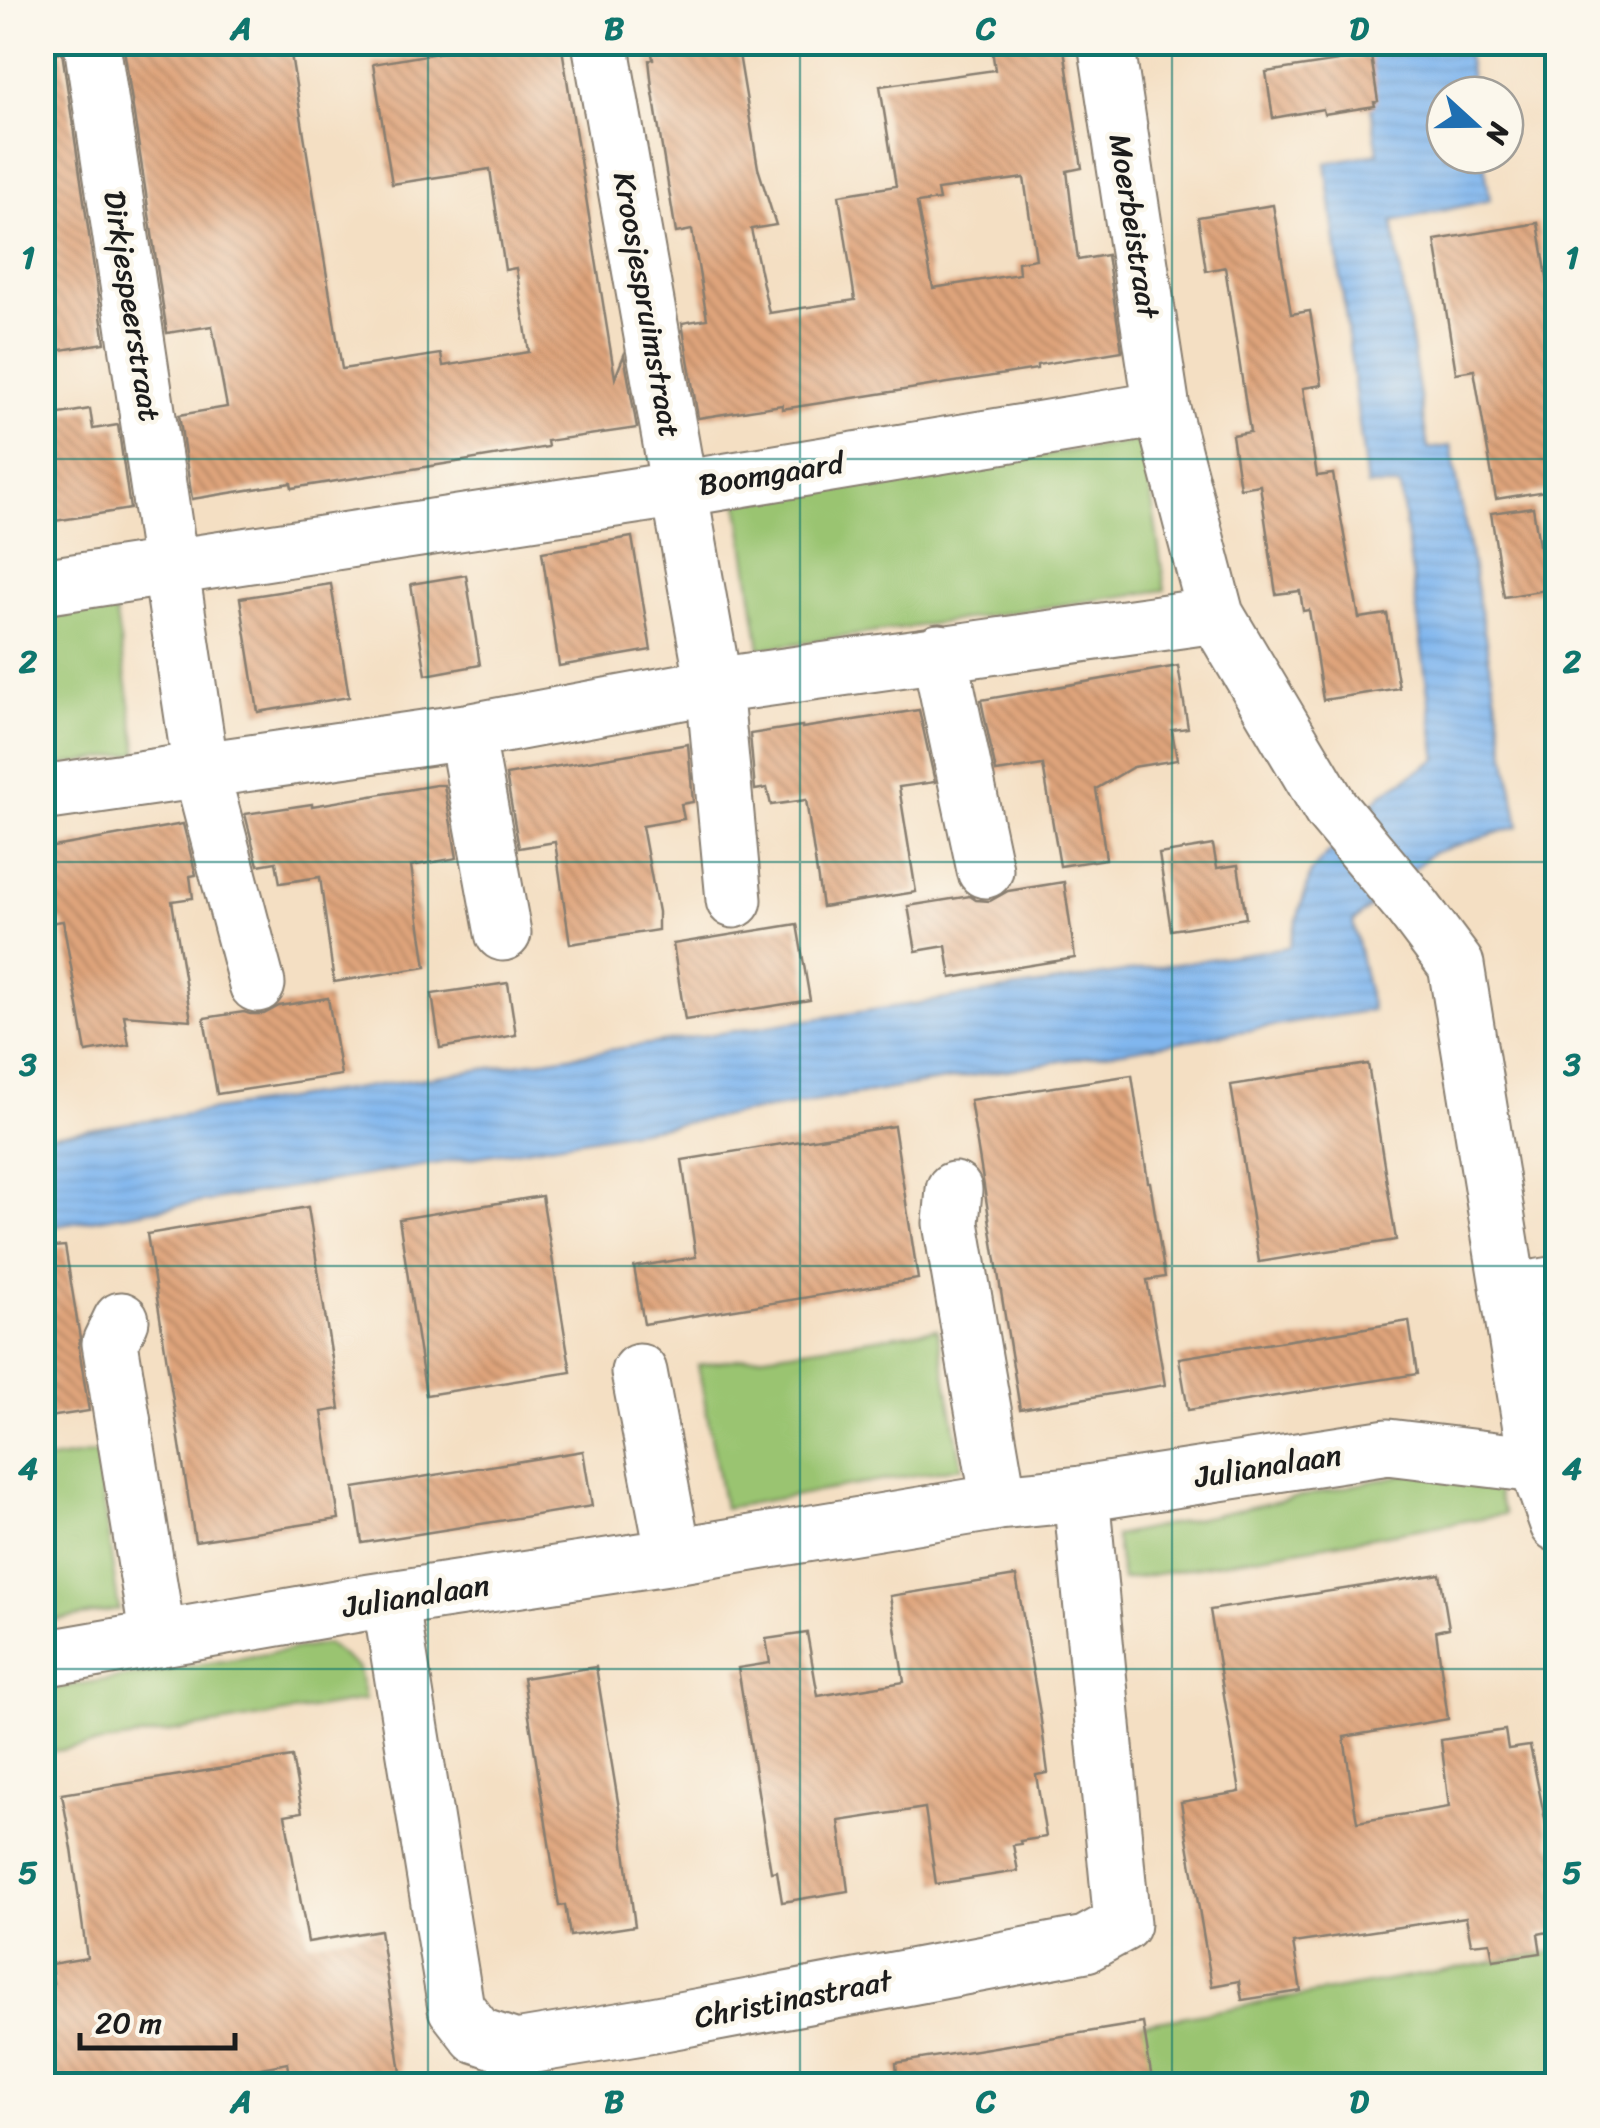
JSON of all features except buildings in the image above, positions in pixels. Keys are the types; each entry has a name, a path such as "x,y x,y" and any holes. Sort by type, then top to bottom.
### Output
{"street":[{"name":"Kroosjespruimstraat","path":"600,42 714,686"},
{"name":"Moerbeistraat","path":"1106,42 1162,410"},
{"name":"Dirkjespeerstraat","path":"92,44 169,568"},
{"name":"Boomgaard","path":"42,586 680,489 1162,410"},
{"path":"1162,410 1216,615 1332,809 1456,965 1533,1288 1536,1464 1558,1524"},
{"path":"169,568 202,771 258,984"},
{"path":"42,793 466,732 714,686 1216,615"},
{"path":"939,652 985,870"},
{"path":"714,686 734,900"},
{"path":"466,732 502,932"},
{"path":"954,1190 951,1223 1000,1502"},
{"path":"121,1320 110,1343 158,1638"},
{"path":"640,1372 674,1556"},
{"name":"Julianalaan","path":"42,1658 1000,1502 1081,1494 1388,1447 1536,1464"},
{"name":"Christinastraat","path":"390,1599 456,2008 476,2035 516,2048 1086,1944 1122,1924 1081,1494"}],"green space":[{"path":"1143,440 1165,590 760,649 738,501"},
{"path":"113,598 138,753 43,768 43,609"},
{"path":"937,1329 962,1467 724,1508 698,1365"},
{"path":"96,1453 119,1610 43,1622 43,1461"},
{"path":"1435,1468 1495,1486 1505,1514 1122,1580 1115,1536"},
{"path":"327,1644 358,1668 365,1700 43,1753 43,1690"},
{"path":"1557,1951 1557,2085 1153,2085 1141,2024"}],"water":[{"path":"1361,43 1465,43 1471,75 1425,75 1425,175 1486,175 1490,200 1393,222 1428,449 1451,446 1519,826 1432,853 1353,922 1372,1010 43,1228 43,1136 1289,947 1311,872 1382,794 1437,759 1400,486 1367,486 1326,163 1378,153"}]}
